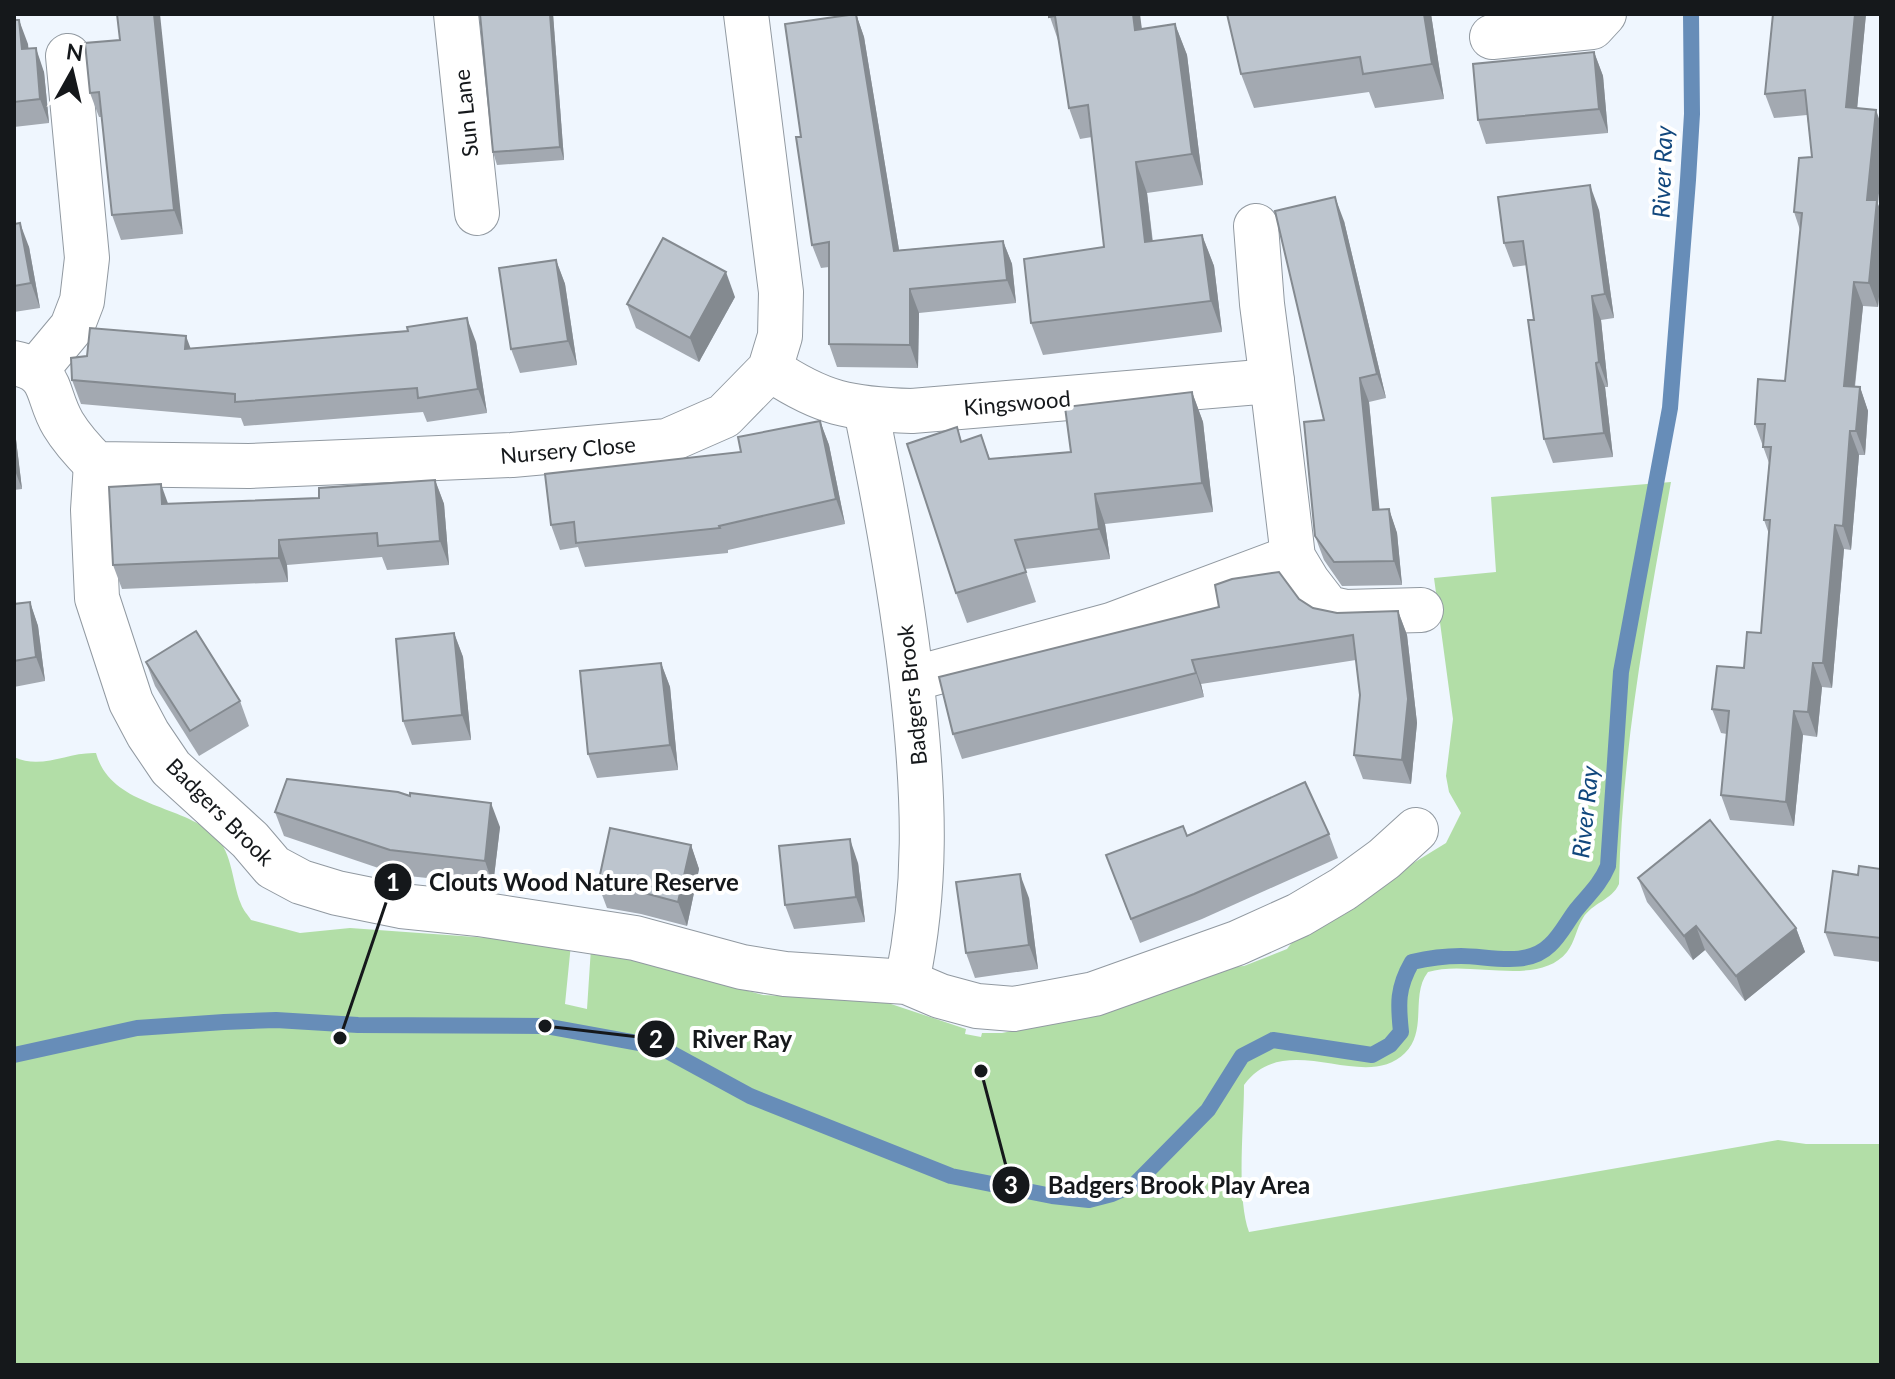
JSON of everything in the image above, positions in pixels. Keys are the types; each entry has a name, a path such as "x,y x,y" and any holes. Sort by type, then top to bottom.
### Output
{"street":[{"name":"Sun Lane","path":"456,14 477,213"},
{"name":"Nursery Close","path":"96,464 264,466 512,455 667,441 724,416 770,369 780,336 781,292 746,14"},
{"path":"1492,37 1592,27 1604,14"},
{"path":"68,56 87,258 82,301 72,327 25,366 45,381 61,421 78,446 96,464"},
{"path":"1256,226 1262,304 1293,557 1317,597 1328,608 1345,612 1421,610"},
{"name":"Kingswood","path":"770,369 803,391 866,410 926,410 1272,381"},
{"name":"Badgers Brook","path":"866,410 893,546 912,679 924,821 917,933 907,982"},
{"name":"Badgers Brook","path":"96,464 93,525 97,598 131,702 171,768 250,840 273,867 301,882 337,893 401,906 479,914 635,938 742,967 785,974 907,982 940,996 977,1006 1014,1009 1094,994 1237,943 1299,915 1343,889 1384,859 1416,830"},
{"path":"912,679 1111,625 1293,557"}],"green space":[{"path":"1671,482 1630,732 1619,884 1612,894 1587,913 1570,948 1554,963 1521,971 1463,968 1428,972 1420,991 1418,1023 1412,1044 1405,1053 1388,1064 1368,1067 1303,1060 1281,1061 1261,1069 1244,1085 1242,1180 1245,1217 1249,1232 1778,1140 1806,1144 1881,1144 1881,1365 14,1365 14,757 35,762 96,753 103,770 129,793 210,831 223,846 241,904 251,920 300,933 350,928 571,944 565,1004 587,1009 591,948 763,995 882,1001 966,1029 965,1034 981,1037 982,1033 1002,1033 1092,1015 1217,968 1244,966 1287,949 1299,933 1446,843 1461,813 1449,792 1446,776 1453,719 1434,578 1496,572 1491,497"}],"building":[{"path":"117,14 154,14 174,210 112,215 99,92 90,93 85,43 120,40"},
{"path":"480,14 550,14 560,147 493,152"},
{"path":"856,14 894,251 1003,241 1007,280 910,289 910,345 829,344 829,242 812,245 796,137 801,137 785,24"},
{"path":"1049,14 1133,14 1135,30 1175,24 1192,154 1136,162 1145,242 1202,235 1211,301 1031,323 1024,259 1104,247 1088,105 1069,108 1055,16 1049,17"},
{"path":"1227,14 1424,14 1432,64 1363,74 1360,57 1241,74"},
{"path":"1773,14 1855,14 1846,107 1876,110 1867,200 1877,200 1869,283 1854,282 1844,386 1860,387 1856,431 1850,431 1843,526 1835,525 1823,663 1813,663 1808,712 1794,711 1786,802 1721,795 1729,711 1712,709 1717,666 1744,668 1747,632 1761,633 1770,520 1764,520 1771,447 1763,447 1765,424 1755,424 1758,379 1785,381 1802,213 1794,212 1799,158 1812,157 1805,90 1765,94"},
{"path":"14,20 19,20 22,49 36,48 40,99 14,102"},
{"path":"1594,52 1599,109 1478,120 1473,64"},
{"path":"1590,185 1605,294 1592,296 1604,433 1544,439 1528,320 1534,320 1523,241 1504,243 1498,197"},
{"path":"1335,197 1377,374 1360,378 1373,510 1389,509 1394,561 1334,562 1315,536 1304,422 1324,420 1275,211"},
{"path":"20,223 31,283 14,286 14,224"},
{"path":"663,238 726,272 690,338 627,304"},
{"path":"556,260 568,341 511,349 499,268"},
{"path":"467,318 478,389 418,398 417,388 235,402 235,394 72,380 71,358 87,356 90,328 186,336 185,349 408,331 407,327"},
{"path":"1192,392 1202,483 1095,494 1099,529 1015,540 1026,572 956,593 907,444 957,427 961,442 981,435 989,459 1071,452 1065,407"},
{"path":"820,421 836,499 720,528 576,543 574,522 551,525 545,474 741,452 738,437"},
{"path":"435,480 440,541 378,546 377,533 279,540 279,558 113,565 109,487 161,484 162,504 319,498 319,488"},
{"path":"1279,572 1299,599 1313,608 1337,613 1398,611 1408,699 1402,760 1354,755 1360,695 1353,635 1192,660 1196,673 953,734 939,677 1219,607 1215,585 1232,579"},
{"path":"30,602 36,657 14,661 14,604"},
{"path":"196,631 240,701 190,731 146,662"},
{"path":"454,633 462,715 403,721 396,639"},
{"path":"661,663 670,745 588,754 580,671"},
{"path":"287,779 410,796 410,793 491,803 485,861 390,850 275,812"},
{"path":"1305,782 1329,834 1131,919 1106,855 1183,826 1187,836"},
{"path":"1710,820 1796,928 1736,976 1696,926 1684,936 1638,878"},
{"path":"610,828 691,845 678,902 598,884"},
{"path":"850,839 856,897 785,905 779,846"},
{"path":"1859,866 1881,869 1881,938 1825,932 1833,871 1858,875"},
{"path":"1020,874 1029,945 966,953 956,882"}],"waterway":[{"name":"River Ray","path":"14,1055 137,1028 224,1022 276,1020 358,1025 545,1026 660,1047 750,1096 951,1176 1089,1200 1135,1184 1208,1110 1242,1056 1273,1040 1372,1055 1390,1045 1401,1032 1400,996 1412,962 1455,956 1519,959 1541,952 1557,937 1608,866 1621,672 1670,408 1692,114 1691,14"}],"place":[{"name":"River Ray","path":"545,1026"},
{"name":"Clouts Wood Nature Reserve","path":"340,1038"},
{"name":"Badgers Brook Play Area","path":"981,1071"}]}
